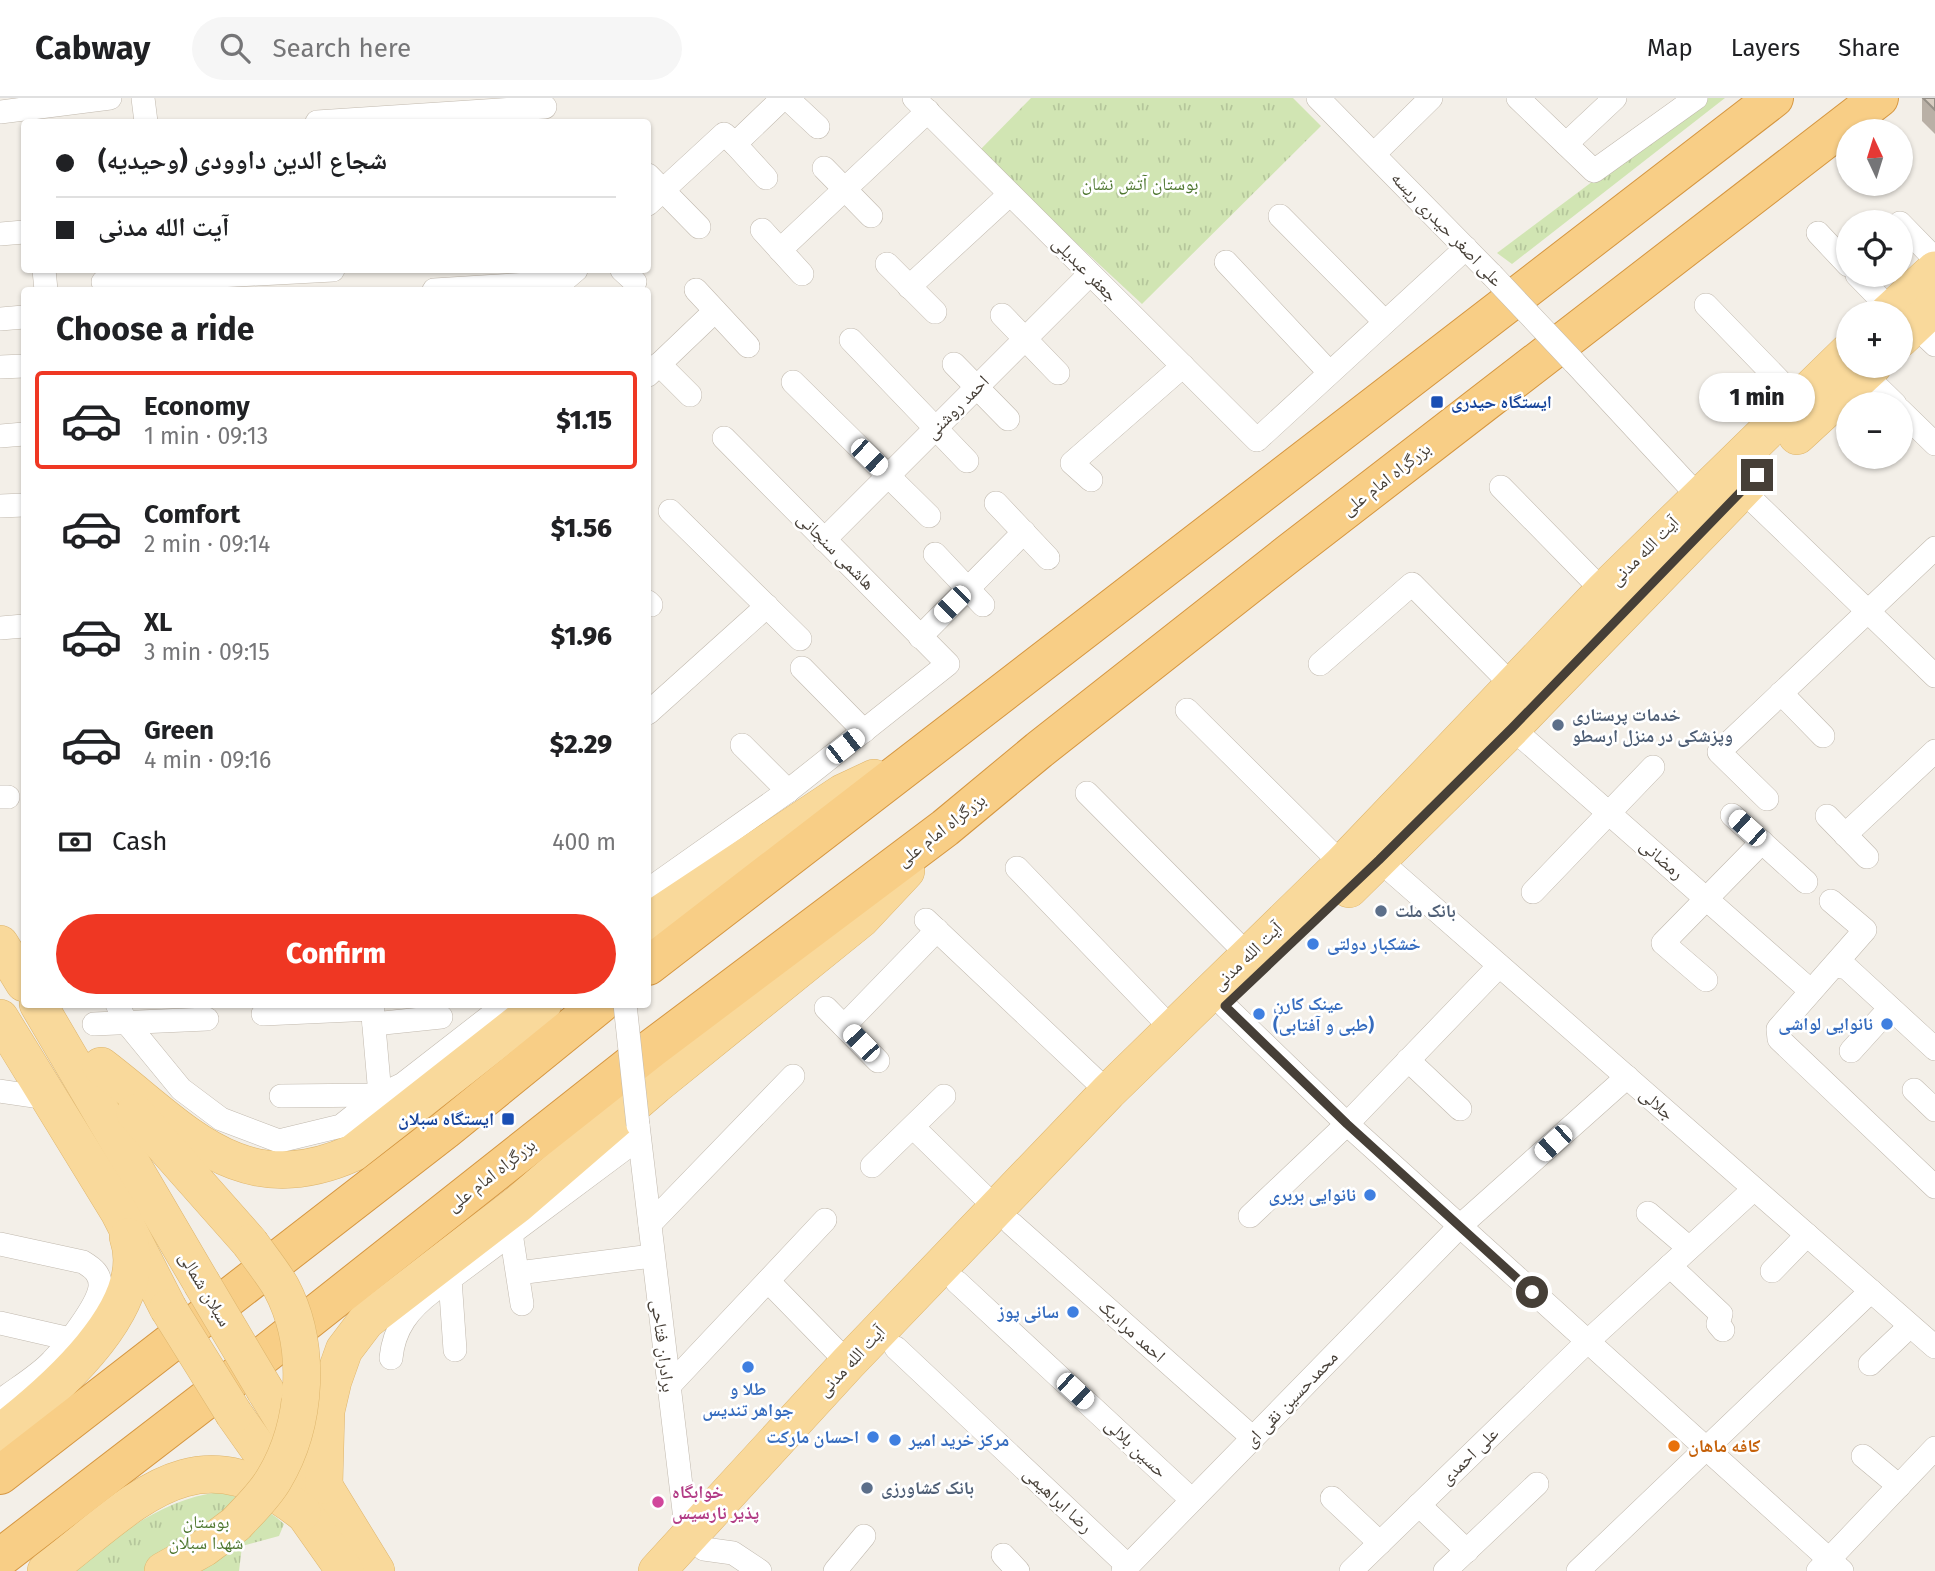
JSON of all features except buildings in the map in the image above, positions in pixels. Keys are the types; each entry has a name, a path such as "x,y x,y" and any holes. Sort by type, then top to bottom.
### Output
{"highway":[{"path":"651,964 1774,98"},
{"name":"بزرگراه امام علی","path":"0,1558 270,1351 651,1049 945,828 1039,750 1278,563 1879,98"},
{"path":"0,1475 445,1130 595,1008"}],"main road":[{"path":"1913,319 1935,270"},
{"name":"آیت الله مدنی","path":"657,1571 692,1552 895,1348 957,1282 1004,1216 1108,1092 1171,1028 1342,864 1511,684 1603,591 1719,501 1799,401 1836,376"},
{"name":"آیت الله مدنی","path":"692,1552 848,1363 1379,860 1512,728 1719,501 1840,378"},
{"path":"651,920 842,793 922,754"},
{"path":"46,1571 128,1507 177,1478 202,1473 230,1474 313,1498 333,1381 344,1350 366,1321 518,1204 656,1085 861,919 945,828"},
{"path":"0,944 21,978"},
{"name":"سبلان شمالی","path":"40,1008 265,1390 345,1571"},
{"path":"42,1008 101,1066 213,1154 242,1165 280,1171 301,1170 330,1163 353,1153 538,1008"},
{"name":"سبلان شمالی","path":"0,1018 119,1212 168,1308 234,1414 313,1498 376,1571"},
{"path":"101,1066 144,1126 250,1243 281,1288 294,1322 300,1354 300,1406 290,1444 274,1480 236,1524 204,1548 163,1571"},
{"path":"0,1433 44,1399 79,1366 126,1293 131,1267 130,1242 119,1212"}],"street":[{"path":"0,112 110,98"},
{"path":"144,98 146,119"},
{"path":"735,144 785,98 818,127"},
{"name":"علی اصغر حیدری ریسه","path":"1318,98 1573,360 1719,501 1869,612 1935,676"},
{"path":"1374,155 1431,98"},
{"path":"1518,98 1594,171 1690,100"},
{"path":"1566,144 1615,98"},
{"path":"780,250 845,189 921,105"},
{"name":"جعفر عبدیلی","path":"921,105 1256,440 1329,372"},
{"path":"370,119 545,109"},
{"path":"699,227 652,189 724,134 766,178"},
{"path":"824,168 871,216"},
{"path":"909,287 1010,194"},
{"path":"1280,216 1385,322"},
{"path":"762,230 802,274"},
{"path":"0,234 21,232"},
{"path":"1818,233 1836,252"},
{"path":"1913,236 1935,259"},
{"path":"1226,262 1329,372 1465,248"},
{"path":"887,264 935,312"},
{"path":"103,282 281,273"},
{"name":"احمد روشنی","path":"824,540 1090,274"},
{"path":"467,287 566,278"},
{"path":"1870,287 1886,301"},
{"path":"696,290 748,346"},
{"path":"1706,305 1799,401"},
{"path":"690,395 653,370 715,311"},
{"path":"1002,315 1058,373"},
{"path":"0,319 21,317"},
{"path":"852,340 967,461"},
{"path":"954,364 1008,419"},
{"path":"0,367 21,366"},
{"path":"1091,480 1072,463 1183,366"},
{"path":"1871,378 1884,392"},
{"path":"793,382 929,516"},
{"path":"1913,423 1935,444"},
{"path":"0,436 21,434"},
{"name":"هاشمی سنجانی","path":"724,438 948,664 864,731"},
{"path":"1501,487 1603,591"},
{"path":"996,503 1048,558"},
{"path":"0,506 21,505"},
{"path":"670,511 800,639"},
{"path":"920,637 976,596 1024,532"},
{"path":"1767,799 1719,752 1935,548"},
{"path":"935,554 976,596"},
{"path":"1320,664 1412,584 1511,684"},
{"path":"651,710 767,606"},
{"path":"0,628 21,626"},
{"path":"651,888 788,791 864,731 802,668"},
{"path":"1781,693 1823,736"},
{"path":"1186,710 1342,864"},
{"name":"رمضانی","path":"1512,728 1811,991"},
{"path":"742,745 788,791"},
{"path":"1844,835 1935,751"},
{"path":"1533,892 1653,767"},
{"path":"1087,793 1248,955"},
{"path":"1732,815 1806,882"},
{"path":"1827,816 1867,857"},
{"path":"1706,980 1663,943 1762,842"},
{"name":"جلالی","path":"1379,860 1935,1347"},
{"path":"1017,868 1171,1028"},
{"path":"1832,901 1865,930 1779,1029 1783,1045 1935,1187"},
{"path":"844,1026 931,925 1108,1092"},
{"path":"1250,1216 1347,1124 1499,966"},
{"path":"1835,967 1847,968 1935,1049"},
{"path":"1225,1006 1347,1124 1707,1449 1830,1567 1935,1448"},
{"path":"121,1013 181,1089 221,1119 279,1141 341,1126 380,1095 403,1084 501,1008"},
{"name":"برادران فتاحی","path":"625,1008 668,1387 692,1552"},
{"path":"826,1008 878,1061"},
{"path":"1851,1051 1890,1008"},
{"path":"94,1024 121,1013 206,1019"},
{"path":"373,1013 380,1095"},
{"path":"263,1014 373,1013 441,1017"},
{"path":"1408,1060 1460,1109"},
{"path":"650,1224 793,1076"},
{"name":"محمدحسین نقی ای","path":"1125,1568 1460,1226 1627,1077"},
{"path":"1914,1090 1935,1110"},
{"path":"0,1091 52,1099"},
{"path":"281,1096 380,1095"},
{"path":"872,1166 944,1096"},
{"name":"احمد مرادبک","path":"914,1128 1004,1216 1253,1438"},
{"path":"391,1358 393,1341 403,1319 417,1303 639,1140"},
{"name":"علی احمدی","path":"1352,1571 1587,1342 1754,1189"},
{"path":"1648,1213 1689,1248"},
{"path":"668,1387 825,1220"},
{"path":"511,1233 522,1304"},
{"path":"1772,1271 1807,1235"},
{"path":"0,1244 83,1262 98,1274 100,1290 70,1339 51,1363 0,1401"},
{"path":"518,1273 652,1256"},
{"path":"1670,1266 1721,1314 1718,1324 1723,1330"},
{"path":"450,1279 455,1350"},
{"path":"768,1281 848,1363"},
{"name":"حسین بلالی","path":"957,1282 1192,1500"},
{"path":"1578,1571 1871,1291"},
{"path":"0,1323 70,1339"},
{"path":"1870,1364 1910,1326"},
{"name":"رضا ابراهیمی","path":"895,1348 1125,1568"},
{"path":"1863,1456 1899,1486"},
{"path":"1446,1571 1536,1484"},
{"path":"1332,1498 1380,1543"},
{"path":"1419,1505 1467,1550"},
{"path":"835,1571 864,1535"},
{"path":"692,1552 733,1552 760,1571"}],"green space":[{"name":"بوستان آتش نشان","path":"1031,98 1293,98 1321,126 1142,304 978,152"},
{"path":"1704,98 1725,98 1512,264 1497,253"},
{"name":"بوستان شهدا سبلان","path":"219,1492 254,1504 284,1524 279,1536 242,1546 239,1571 73,1571 141,1521 179,1502"}],"place":[{"name":"ایستگاه حیدری","path":"1437,402"},
{"name":"خدمات پرستاری وپزشکی در منزل ارسطو","path":"1558,725"},
{"name":"بانک ملت","path":"1381,911"},
{"name":"خشکبار دولتی","path":"1313,944"},
{"name":"عینک کارن (طبی و آفتابی)","path":"1259,1014"},
{"name":"نانوایی لواشی","path":"1887,1024"},
{"name":"ایستگاه سبلان","path":"508,1119"},
{"name":"نانوایی بربری","path":"1370,1195"},
{"name":"سانی پوز","path":"1073,1312"},
{"name":"طلا و جواهر تندیس","path":"748,1367"},
{"name":"احسان مارکت","path":"873,1437"},
{"name":"مرکز خرید امیر","path":"895,1440"},
{"name":"کافه ماهان","path":"1674,1446"},
{"name":"بانک کشاورزی","path":"867,1488"},
{"name":"خوابگاه پذیر نارسیس","path":"658,1502"}],"route":[{"path":"1532,1292 1347,1124 1225,1006 1379,860 1512,728 1757,475"}]}
